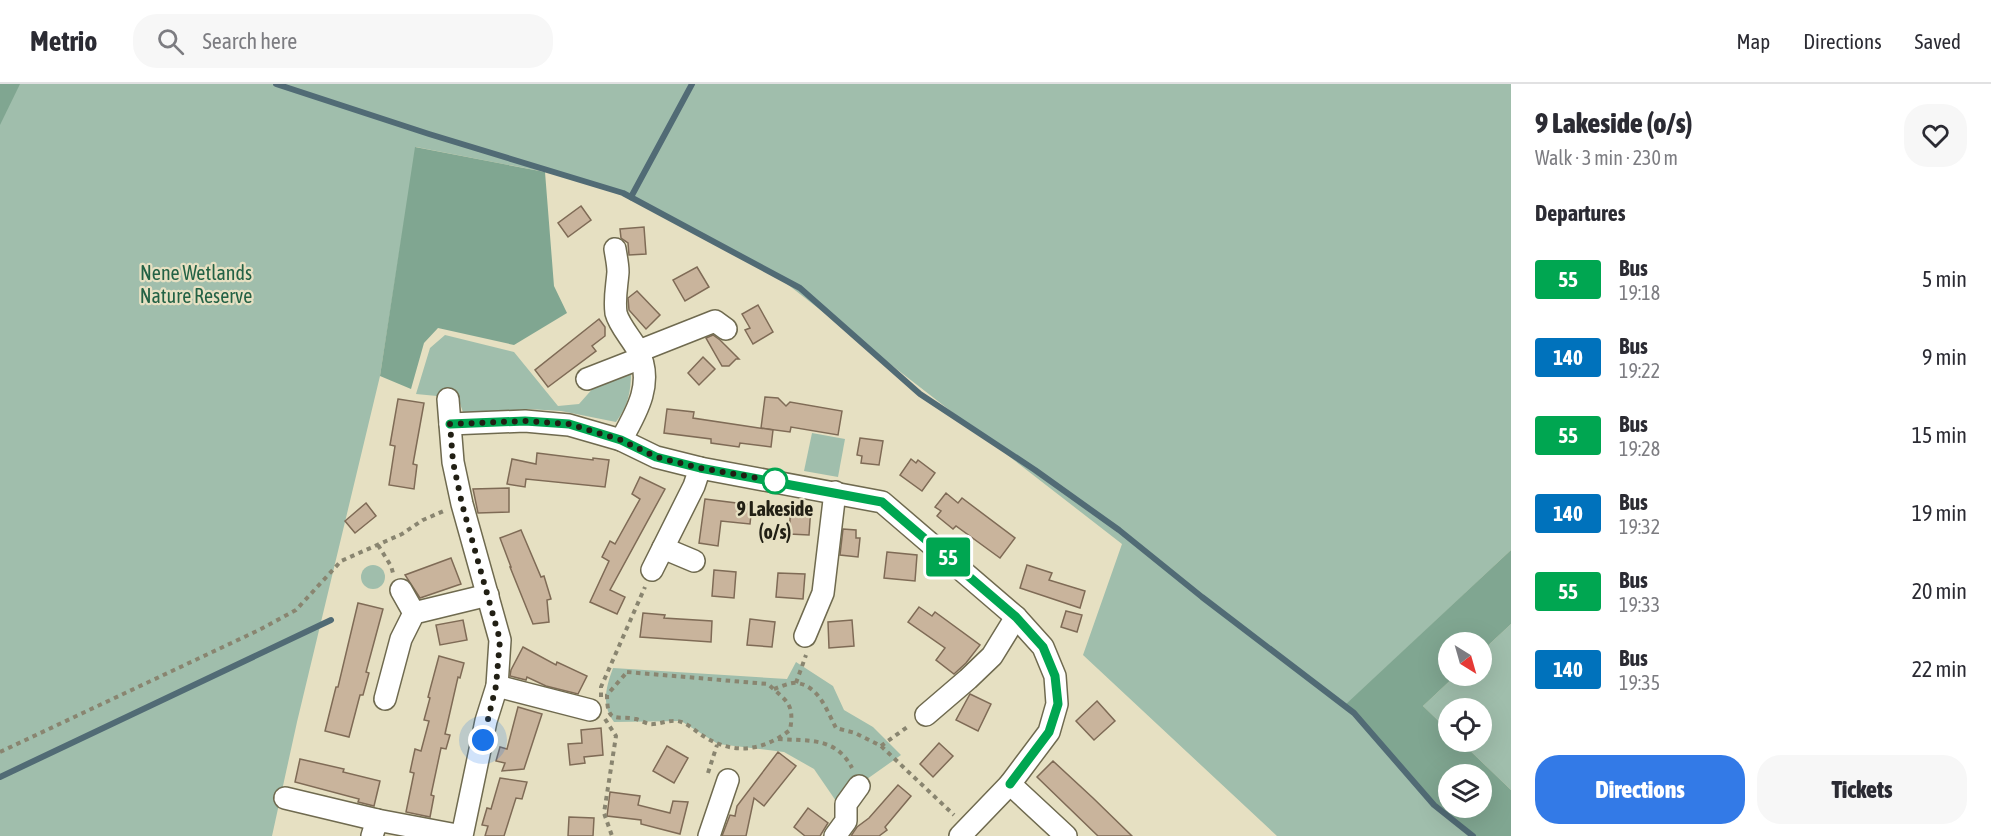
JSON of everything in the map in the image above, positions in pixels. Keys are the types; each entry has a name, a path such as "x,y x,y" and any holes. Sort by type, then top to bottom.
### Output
{"street":[{"path":"615,249 618,270 614,293 617,316 640,354 644,366 645,383 638,411 621,440"},
{"path":"587,379 715,321 726,329"},
{"path":"285,798 374,828 462,836 486,721 496,686 500,640 462,504 453,462 448,399"},
{"path":"450,424 525,421 569,424 621,440 656,457 700,468 882,502 1016,617 1043,647 1055,676 1058,704 1049,732 1010,784 958,827"},
{"path":"652,570 694,486 700,468"},
{"path":"806,636 823,593 835,492"},
{"path":"663,548 694,561"},
{"path":"401,590 414,614"},
{"path":"385,699 402,639 414,614 488,595"},
{"path":"926,715 992,656 1016,617"},
{"path":"496,686 598,711"},
{"path":"709,836 728,780"},
{"path":"1010,784 1066,836"},
{"path":"835,836 846,821 846,804 859,786"}],"path":[{"path":"0,752 72,716 260,630 296,610 340,561 402,534 423,520 462,504"},
{"path":"378,545 392,566 394,580 401,590"},
{"path":"612,836 604,813 616,736 598,711 601,687 652,570"},
{"path":"796,682 807,656 806,636"},
{"path":"627,672 768,684 774,689 785,698 793,715 790,730 778,740 755,748 724,747 678,721 649,724 634,719 621,719 613,716 607,708 607,695 627,672"},
{"path":"774,689 796,682 811,689 822,700 836,728 855,733 881,746 958,827"},
{"path":"881,746 926,715"},
{"path":"778,740 822,742 839,750 851,766 859,786"}],"green space":[{"name":"Nene Wetlands Nature Reserve","path":"0,84 1511,84 1511,550 1345,706 1354,713 1438,808 1438,818 1450,818 1473,836 1277,836 1083,655 1122,544 778,277 678,220 586,180 416,147 380,376 272,836 0,836"},
{"path":"0,84 20,84 0,125"},
{"path":"415,147 545,172 554,286 567,313 514,345 438,328 424,343 411,389 380,376"},
{"path":"445,335 514,352 558,406 579,404 595,386 631,372 626,404 616,422 561,411 528,409 464,415 458,398 416,394 430,348"},
{"path":"812,433 845,439 838,477 804,471"},
{"path":"1511,550 1511,624 1492,642 1492,632 1438,632 1438,686 1444,686 1423,706 1438,720 1438,752 1471,752 1484,764 1438,764 1438,808 1354,713 1344,706"},
{"path":"373,565 378,566 384,572 384,582 378,588 373,589 368,588 362,582 361,577 362,572 368,566"},
{"path":"1511,624 1511,790 1492,772 1492,764 1484,764 1471,752 1492,752 1492,698 1438,698 1438,720 1423,706 1444,686 1492,686 1492,642"},
{"path":"796,662 833,686 844,710 873,727 901,755 836,801 814,769 784,752 718,744 681,721 614,722 607,709 608,682 613,668 787,679"},
{"path":"1492,772 1511,790 1511,836 1473,836 1450,818 1492,818"}],"building":[{"path":"581,206 591,220 568,237 558,223"},
{"path":"644,227 646,254 629,255 628,243 621,238 620,229"},
{"path":"697,267 709,287 685,301 673,280"},
{"path":"637,291 660,315 646,329 629,310 628,298"},
{"path":"758,305 773,332 753,344 745,330 750,328 742,314"},
{"path":"599,319 605,327 605,336 592,346 596,351 548,387 535,370"},
{"path":"713,335 739,359 729,366 722,366 706,338"},
{"path":"703,357 715,369 699,385 688,373"},
{"path":"765,397 778,398 786,406 790,402 842,411 838,435 791,427 790,432 761,428"},
{"path":"398,399 424,403 413,464 417,465 414,489 389,485 395,446 390,445"},
{"path":"667,409 694,412 693,418 773,430 771,447 740,443 739,447 711,443 711,439 664,433"},
{"path":"860,438 883,441 879,465 861,463 862,456 857,455"},
{"path":"537,453 609,460 605,487 526,479 525,487 507,484 512,459 536,464"},
{"path":"911,459 916,463 918,460 935,473 922,491 900,475"},
{"path":"640,477 665,489 610,590 625,597 617,614 590,602 609,561 602,557 610,541 615,544 640,499 632,494"},
{"path":"509,488 509,512 478,513 473,489"},
{"path":"946,493 958,503 962,498 1015,538 1000,558 956,526 953,529 937,516 941,511 935,507"},
{"path":"705,499 752,505 750,524 721,521 718,546 699,543"},
{"path":"366,503 376,516 355,533 345,521"},
{"path":"791,505 811,506 809,535 789,534"},
{"path":"843,529 856,530 856,538 860,538 858,557 840,555"},
{"path":"521,530 541,577 544,576 551,599 547,600 549,622 533,624 500,538"},
{"path":"887,552 917,555 915,581 884,578"},
{"path":"451,558 461,584 420,598 405,575"},
{"path":"1027,565 1052,573 1049,580 1085,591 1080,608 1020,588"},
{"path":"714,570 736,572 734,598 712,596"},
{"path":"778,573 805,574 803,599 776,597"},
{"path":"358,603 383,609 366,672 369,673 363,695 360,695 349,737 325,731"},
{"path":"919,607 932,616 935,612 980,645 954,674 936,660 945,648 908,622"},
{"path":"1066,611 1082,615 1077,632 1061,627"},
{"path":"643,613 665,615 664,618 712,621 711,642 640,637"},
{"path":"750,619 775,622 772,647 747,645"},
{"path":"463,620 467,640 440,645 436,625"},
{"path":"852,620 854,646 829,648 828,622"},
{"path":"523,647 556,665 557,662 587,676 578,694 546,686 527,677 526,680 510,676"},
{"path":"439,656 464,663 460,678 458,677 445,734 450,735 446,749 441,748 431,795 434,796 430,817 406,812 414,773 410,772 415,749 421,751 429,721 424,720"},
{"path":"970,694 991,704 978,731 956,720"},
{"path":"1097,701 1115,721 1094,740 1076,721"},
{"path":"518,707 542,714 524,769 502,771 505,763 496,761 500,747 507,749"},
{"path":"601,728 603,755 584,757 585,763 570,765 568,744 582,743 581,730"},
{"path":"939,743 953,756 933,777 920,764"},
{"path":"667,746 688,758 674,783 653,771"},
{"path":"778,752 796,766 764,806 754,798 746,836 722,836 730,815 735,816 737,806"},
{"path":"300,759 344,769 343,772 380,781 374,806 358,802 359,799 295,782"},
{"path":"1053,761 1132,836 1098,836 1037,777"},
{"path":"500,778 527,782 522,799 516,798 504,836 485,836 488,826 482,825 487,808 491,809"},
{"path":"898,785 911,796 885,827 887,830 879,836 851,836 857,827 869,818"},
{"path":"610,792 640,796 638,805 670,813 673,801 688,802 680,834 641,824 641,820 607,816"},
{"path":"808,808 828,823 820,836 805,836 794,827"},
{"path":"569,817 594,818 593,836 568,836"}],"waterway":[{"path":"276,84 429,134 623,193 800,288 920,394 1035,470 1119,530 1202,597 1354,713 1434,805 1473,836"},
{"path":"631,197 692,84"},
{"path":"0,777 331,620"}],"bus line":[{"name":"55","path":"450,424 525,421 569,424 621,440 656,457 700,468 882,502 1016,617 1043,647 1055,676 1058,704 1049,732 1010,784"}],"place":[{"name":"9 Lakeside (o/s)","path":"775,481"}],"route":[{"path":"483,740 496,686 500,640 462,504 453,462 450,424 525,421 569,424 621,440 656,457 700,468 775,481"}]}
